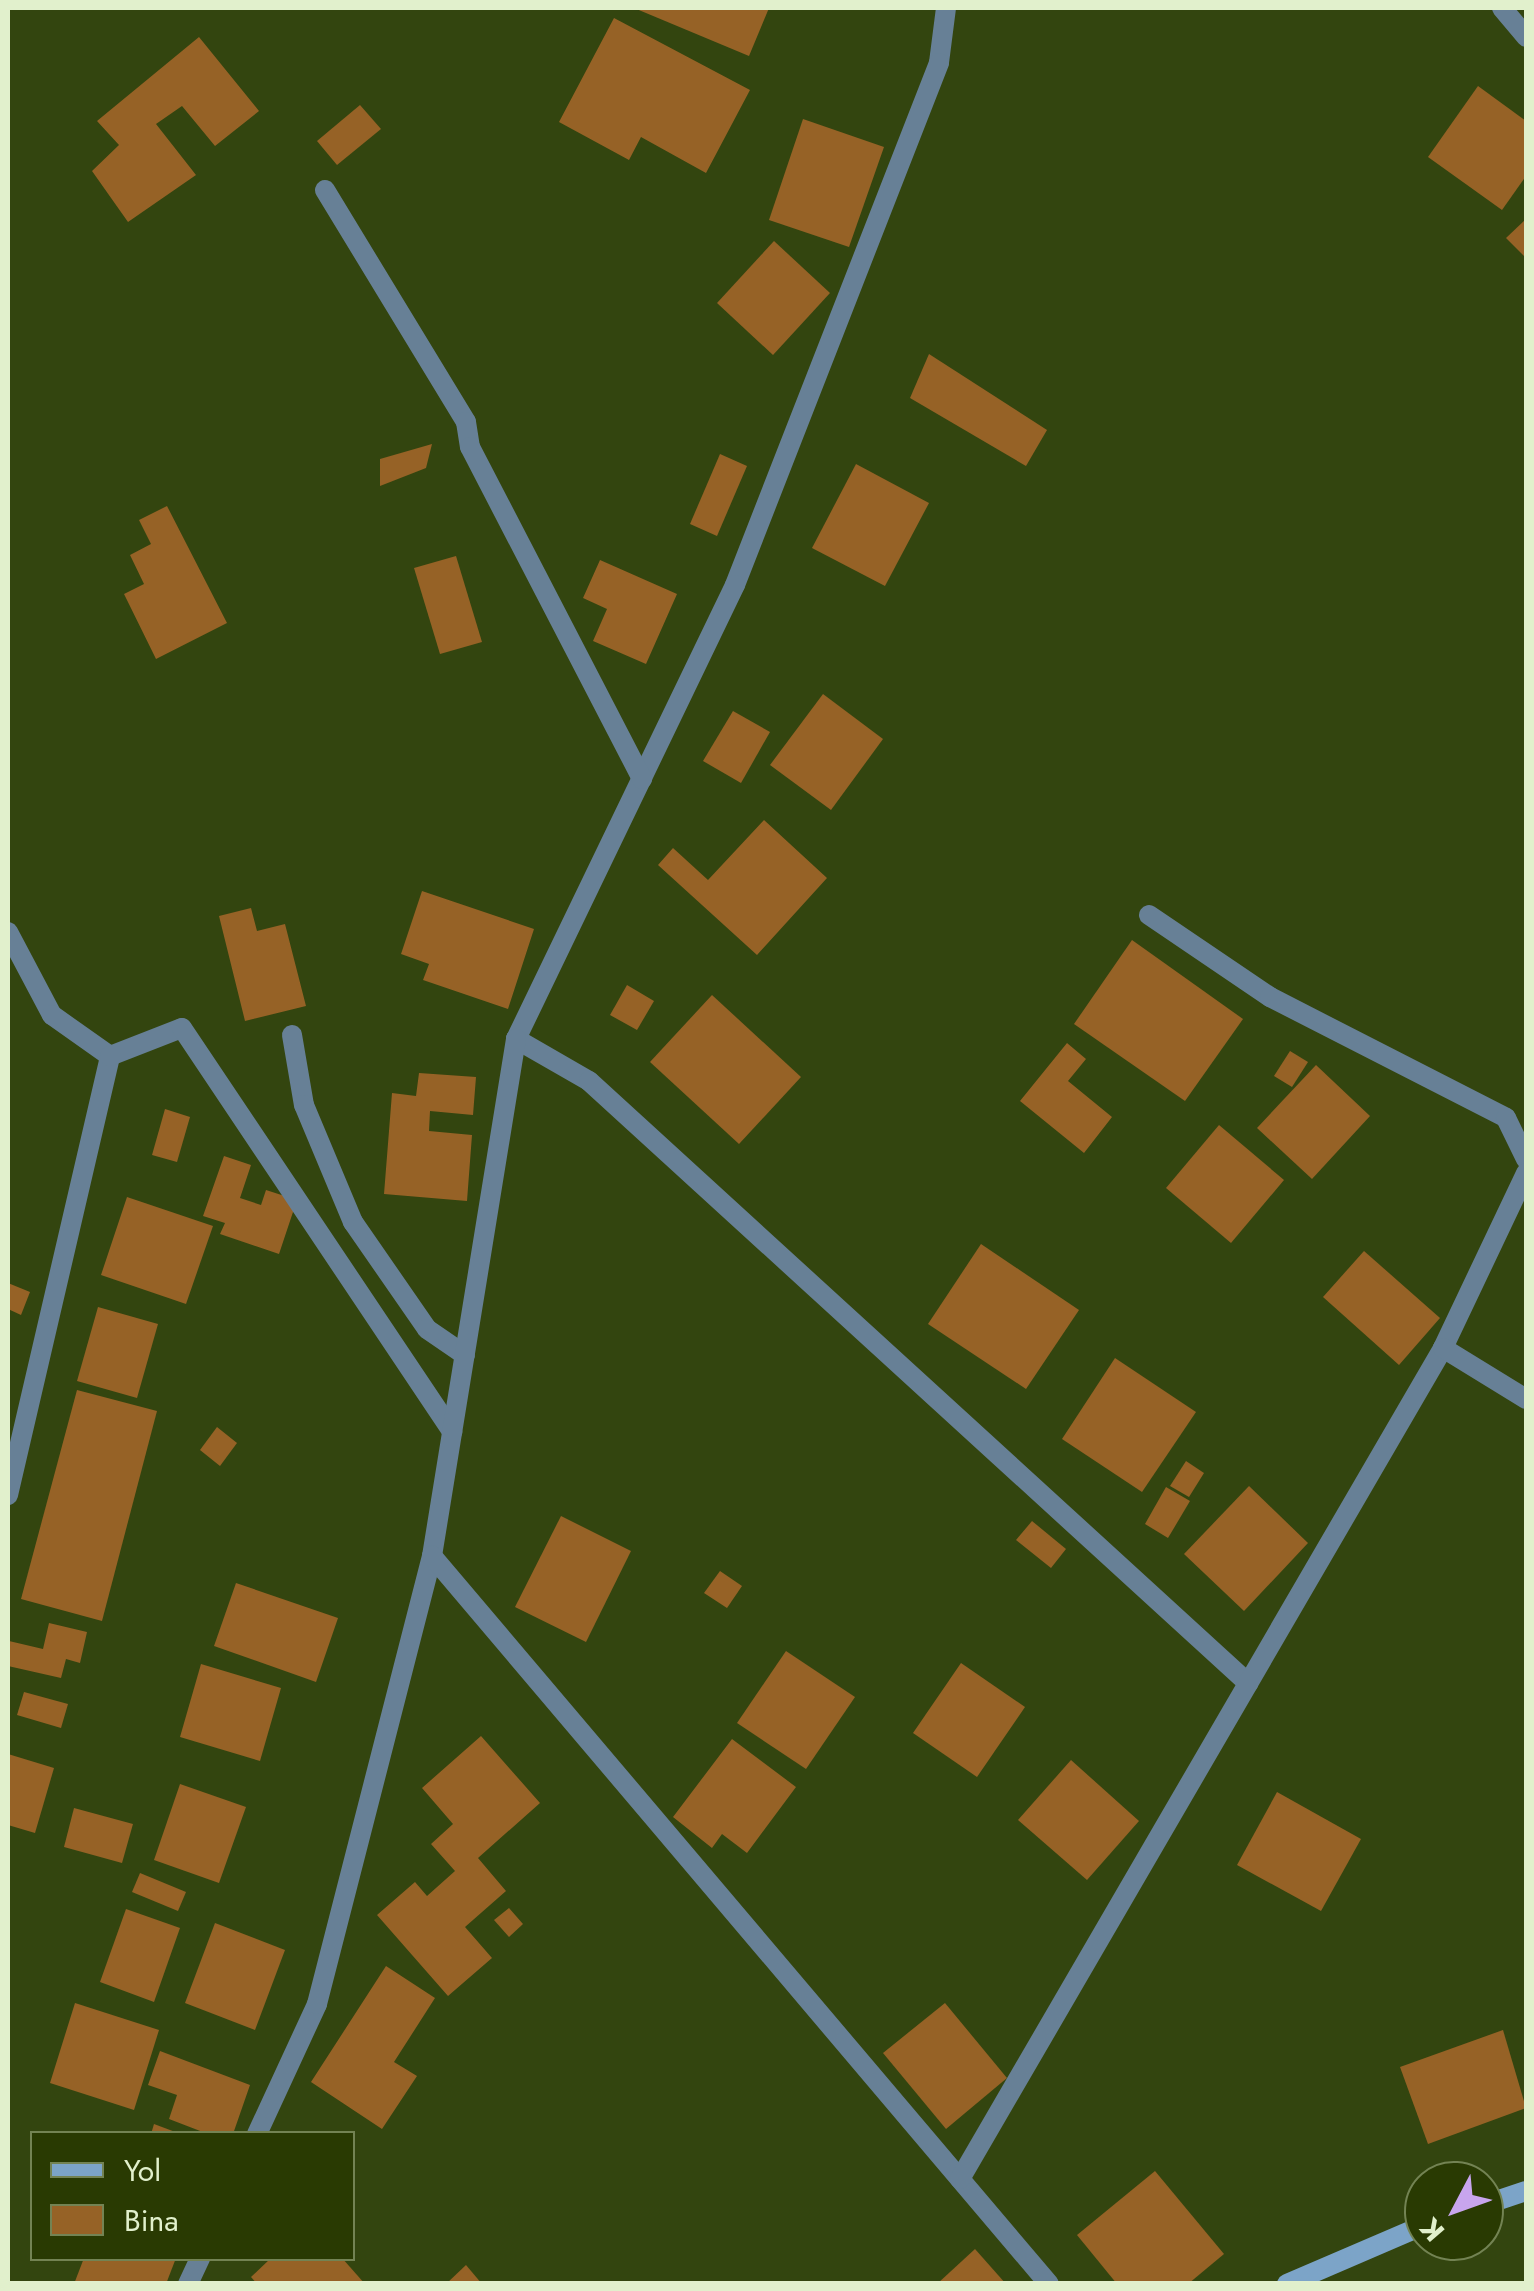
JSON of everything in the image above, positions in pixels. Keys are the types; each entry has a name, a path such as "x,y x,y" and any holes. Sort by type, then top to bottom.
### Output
{"street":[{"path":"259,2131 317,2004 432,1556 516,1038 742,567 939,62 946,8"},
{"path":"1502,8 1526,38"},
{"path":"325,190 466,422 470,447 642,779"},
{"path":"1149,915 1270,997 1506,1118 1526,1159"},
{"path":"8,932 52,1014 110,1056"},
{"path":"110,1056 182,1028 452,1432"},
{"path":"292,1035 304,1105 353,1222 427,1329 465,1355"},
{"path":"516,1038 588,1081 1248,1683"},
{"path":"8,1495 110,1056"},
{"path":"960,2179 1443,1348 1526,1172"},
{"path":"1443,1348 1526,1399"},
{"path":"432,1556 1048,2284"},
{"path":"1287,2284 1404,2234"},
{"path":"188,2284 199,2261"}],"building":[{"path":"634,8 769,8 749,56"},
{"path":"614,18 750,90 706,173 641,137 629,160 559,122"},
{"path":"199,37 259,111 215,146 182,106 156,124 196,175 128,222 92,171 119,145 97,121"},
{"path":"1478,86 1526,121 1526,176 1502,210 1428,157"},
{"path":"360,105 381,129 337,165 317,141"},
{"path":"803,119 884,147 849,247 769,220"},
{"path":"1526,219 1526,253 1524,256 1506,238"},
{"path":"774,241 830,293 773,355 717,303"},
{"path":"929,354 1047,430 1026,466 910,398"},
{"path":"432,444 426,468 380,486 380,459"},
{"path":"720,454 747,466 717,536 690,524"},
{"path":"856,464 929,503 885,586 812,548"},
{"path":"167,506 227,623 156,659 124,594 144,584 130,555 151,544 139,520"},
{"path":"456,556 482,642 440,654 414,568"},
{"path":"600,560 677,594 646,664 593,641 607,609 583,598"},
{"path":"823,694 883,739 831,810 770,765"},
{"path":"733,711 770,732 741,783 703,761"},
{"path":"764,820 827,878 757,955 658,865 673,848 708,880"},
{"path":"422,891 534,929 508,1009 423,980 429,964 401,954"},
{"path":"251,908 257,931 285,924 306,1006 245,1021 219,916"},
{"path":"1132,940 1243,1019 1185,1101 1074,1024"},
{"path":"627,985 654,1001 637,1030 610,1015"},
{"path":"712,995 801,1077 739,1144 650,1062"},
{"path":"1067,1043 1086,1059 1068,1081 1112,1117 1084,1153 1020,1101"},
{"path":"1290,1051 1308,1062 1292,1087 1274,1076"},
{"path":"1316,1065 1370,1116 1312,1179 1257,1128"},
{"path":"419,1073 476,1077 473,1115 430,1111 429,1131 472,1135 467,1201 384,1194 392,1093 416,1096"},
{"path":"165,1109 190,1117 177,1162 152,1155"},
{"path":"1219,1125 1284,1180 1231,1243 1166,1188"},
{"path":"224,1156 251,1165 240,1198 261,1205 266,1190 297,1200 279,1254 220,1234 225,1223 203,1216"},
{"path":"127,1197 213,1226 186,1304 101,1275"},
{"path":"981,1244 1079,1310 1026,1389 928,1324"},
{"path":"1364,1251 1440,1318 1399,1365 1323,1297"},
{"path":"8,1283 30,1292 21,1315 8,1309"},
{"path":"98,1307 158,1324 137,1398 77,1381"},
{"path":"1115,1358 1196,1412 1142,1492 1062,1439"},
{"path":"77,1390 157,1411 102,1621 21,1599"},
{"path":"217,1427 237,1443 220,1466 200,1450"},
{"path":"1186,1461 1204,1473 1189,1497 1170,1486"},
{"path":"1249,1486 1308,1543 1244,1611 1184,1554"},
{"path":"1166,1487 1190,1501 1168,1538 1145,1524"},
{"path":"561,1516 631,1551 586,1642 515,1607"},
{"path":"1032,1521 1066,1549 1051,1568 1016,1540"},
{"path":"720,1571 742,1586 727,1608 704,1593"},
{"path":"236,1583 338,1618 316,1682 214,1646"},
{"path":"49,1623 87,1632 80,1663 66,1659 61,1678 8,1666 9,1641 43,1649"},
{"path":"786,1651 855,1697 806,1769 737,1723"},
{"path":"961,1663 1025,1707 977,1777 913,1733"},
{"path":"201,1664 281,1688 260,1761 180,1737"},
{"path":"24,1692 68,1704 61,1728 17,1715"},
{"path":"481,1736 540,1803 478,1858 506,1891 465,1927 492,1958 448,1996 377,1915 415,1882 427,1896 455,1871 431,1844 453,1824 422,1788"},
{"path":"732,1739 796,1787 747,1853 722,1834 712,1848 673,1817"},
{"path":"8,1754 54,1768 35,1833 8,1825"},
{"path":"1071,1760 1139,1821 1087,1880 1018,1820"},
{"path":"180,1784 246,1807 219,1883 154,1860"},
{"path":"1277,1792 1361,1839 1321,1911 1237,1865"},
{"path":"74,1808 133,1824 122,1863 64,1847"},
{"path":"140,1873 186,1892 178,1911 132,1892"},
{"path":"509,1908 523,1924 509,1937 494,1920"},
{"path":"126,1909 180,1928 154,2002 100,1982"},
{"path":"215,1923 285,1950 255,2030 185,2003"},
{"path":"386,1966 435,1998 394,2062 417,2076 382,2129 311,2082"},
{"path":"75,2003 159,2030 134,2110 50,2083"},
{"path":"945,2003 1007,2078 946,2129 883,2053"},
{"path":"1503,2030 1526,2108 1428,2144 1400,2067"},
{"path":"160,2051 250,2085 234,2131 200,2131 169,2119 177,2095 148,2085"},
{"path":"154,2124 173,2131 152,2131"},
{"path":"1155,2171 1224,2254 1188,2284 1117,2284 1077,2235"},
{"path":"975,2249 1006,2284 937,2284"},
{"path":"83,2261 175,2261 166,2284 74,2284"},
{"path":"268,2261 345,2261 365,2284 257,2284 251,2277"},
{"path":"466,2265 482,2284 446,2284"}]}
